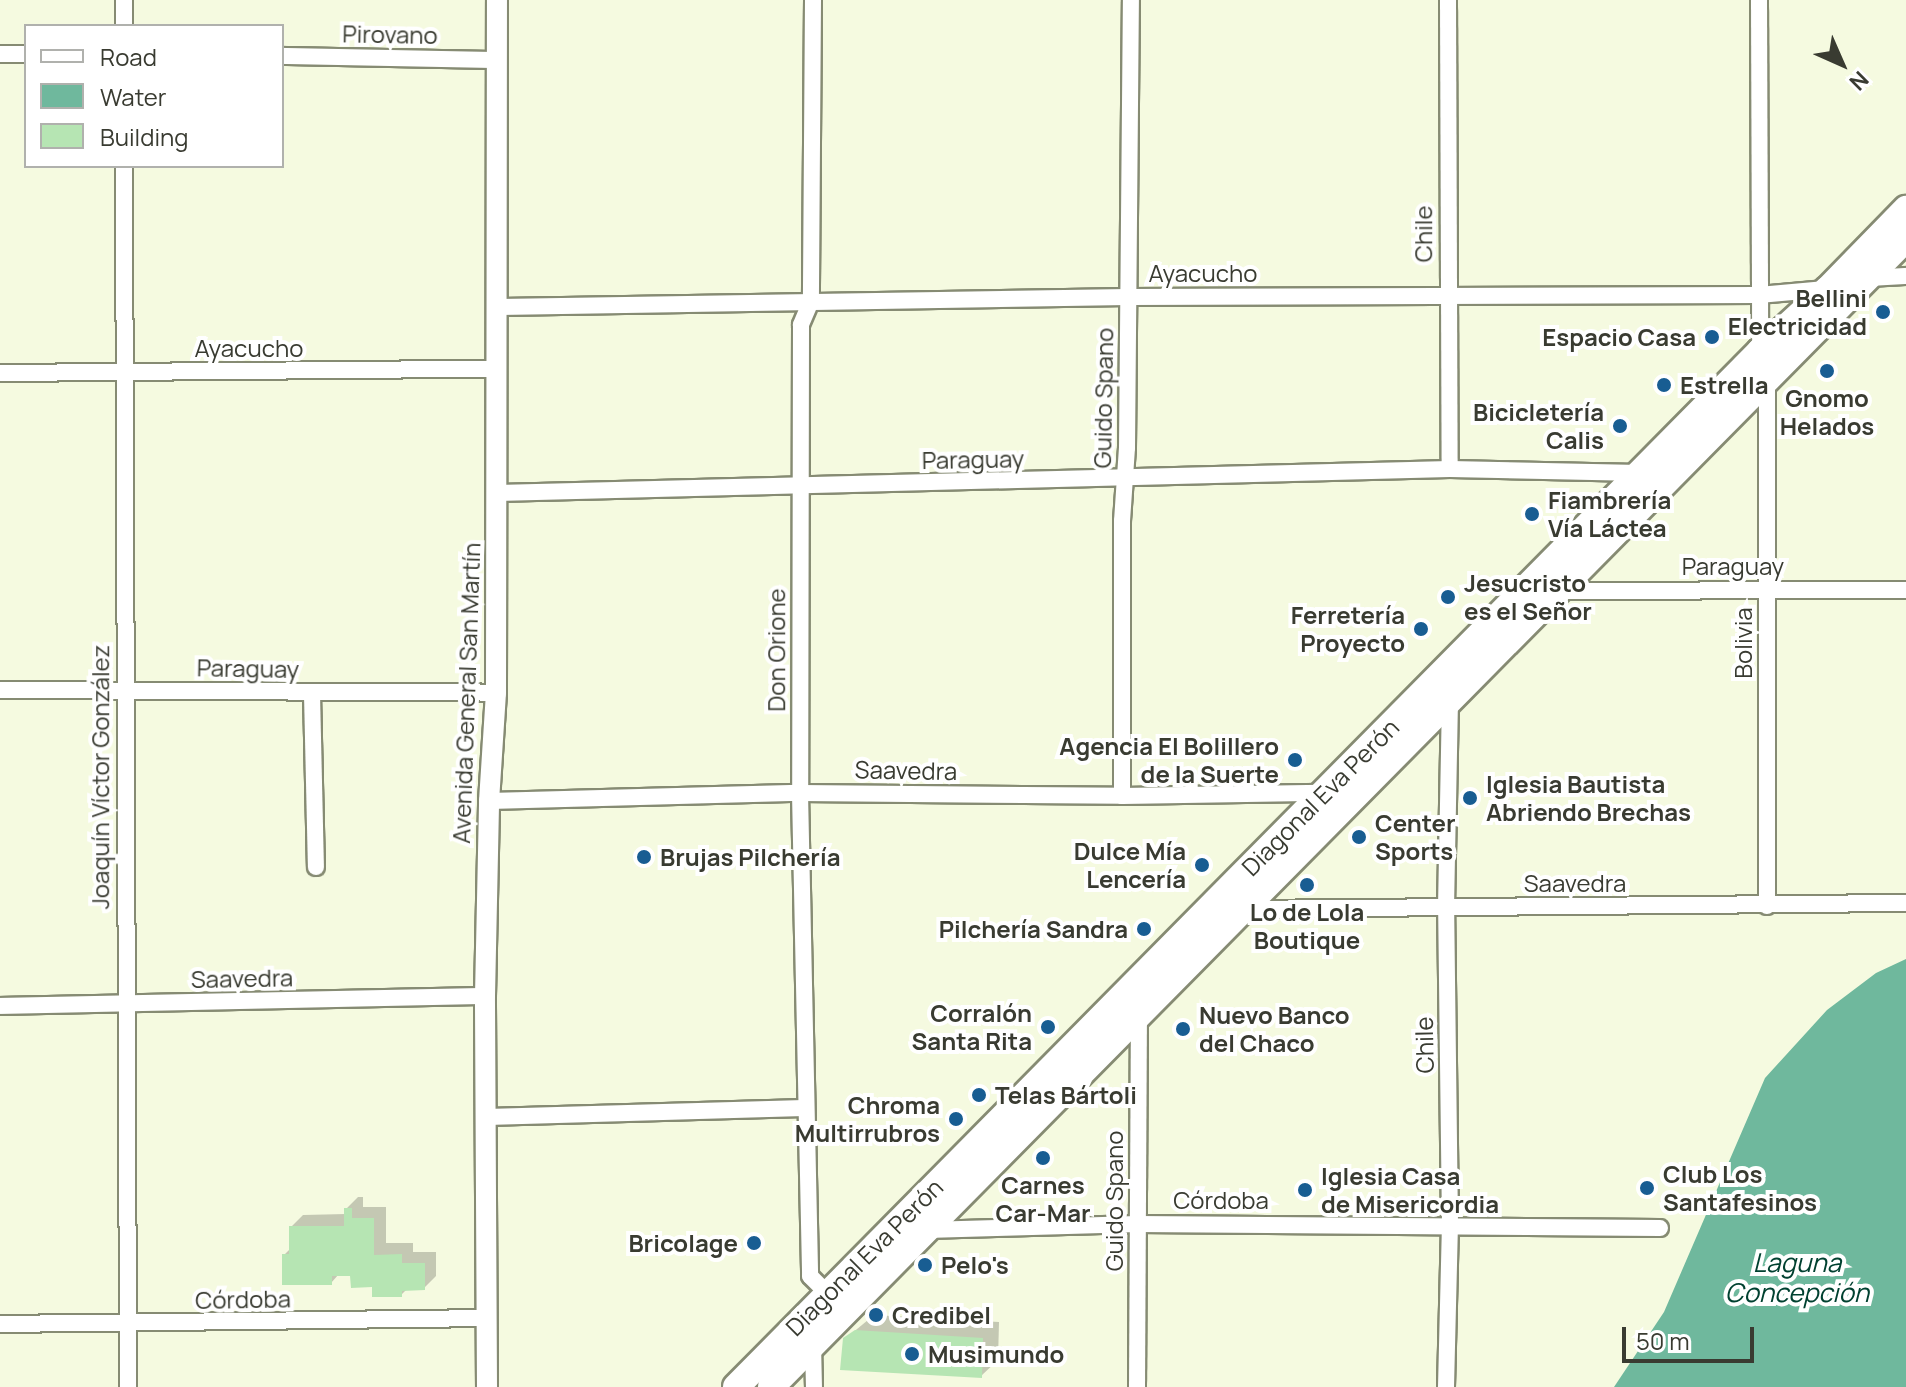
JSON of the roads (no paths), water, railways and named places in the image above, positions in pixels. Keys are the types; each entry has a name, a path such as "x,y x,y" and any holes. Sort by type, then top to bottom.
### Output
{"main road":[{"name":"Diagonal Eva Perón","path":"736,1387 1760,351 1828,289 1906,209"},
{"name":"Diagonal Eva Perón","path":"771,1387 1906,239"}],"street":[{"path":"124,0 124,24"},
{"name":"Avenida General San Martín","path":"487,1387 485,996 489,801 496,693 499,307 497,0"},
{"name":"Don Orione","path":"813,0 811,301 801,325 800,793 810,1276 828,1294"},
{"name":"Guido Spano","path":"1122,796 1122,521 1126,480 1131,0"},
{"name":"Chile","path":"1448,0 1450,469"},
{"path":"1759,0 1760,351"},
{"path":"0,54 24,54"},
{"name":"Pirovano","path":"284,56 498,60"},
{"name":"Joaquín Víctor González","path":"124,168 124,1005 128,1387"},
{"name":"Ayacucho","path":"499,307 1128,297 1759,295 1828,289 1868,278 1906,276"},
{"name":"Ayacucho","path":"0,373 498,369"},
{"name":"Bolivia","path":"1767,380 1767,906"},
{"name":"Paraguay","path":"497,493 1126,480 1450,469 1642,473"},
{"name":"Paraguay","path":"1560,591 1906,590"},
{"name":"Paraguay","path":"0,690 496,693"},
{"path":"312,694 316,867"},
{"name":"Chile","path":"1446,1387 1450,1225 1446,908 1450,702"},
{"name":"Saavedra","path":"489,801 800,793 1122,796 1323,793"},
{"name":"Saavedra","path":"1243,909 1906,903"},
{"name":"Saavedra","path":"0,1006 485,996"},
{"name":"Guido Spano","path":"1137,1387 1139,1016"},
{"path":"486,1117 805,1108"},
{"name":"Córdoba","path":"926,1230 1138,1224 1660,1228"},
{"name":"Córdoba","path":"0,1324 128,1325 486,1318"},
{"path":"813,1344 814,1387"}],"water":[{"name":"Laguna Concepción","path":"1906,959 1906,1387 1614,1387 1664,1312 1765,1078 1827,1010 1876,973"}],"place":[{"name":"Bellini Electricidad","path":"1883,312"},
{"name":"Espacio Casa","path":"1712,337"},
{"name":"Gnomo Helados","path":"1827,371"},
{"name":"Estrella","path":"1664,385"},
{"name":"Bicicletería Calis","path":"1620,426"},
{"name":"Fiambrería Vía Láctea","path":"1532,514"},
{"name":"Jesucristo es el Señor","path":"1448,597"},
{"name":"Ferretería Proyecto","path":"1421,629"},
{"name":"Agencia El Bolillero de la Suerte","path":"1295,760"},
{"name":"Iglesia Bautista Abriendo Brechas","path":"1470,798"},
{"name":"Center Sports","path":"1359,837"},
{"name":"Brujas Pilchería","path":"644,857"},
{"name":"Dulce Mía Lencería","path":"1202,865"},
{"name":"Lo de Lola Boutique","path":"1307,885"},
{"name":"Pilchería Sandra","path":"1144,929"},
{"name":"Corralón Santa Rita","path":"1048,1027"},
{"name":"Nuevo Banco del Chaco","path":"1183,1029"},
{"name":"Telas Bártoli","path":"979,1095"},
{"name":"Chroma Multirrubros","path":"956,1119"},
{"name":"Carnes Car-Mar","path":"1043,1158"},
{"name":"Club Los Santafesinos","path":"1647,1188"},
{"name":"Iglesia Casa de Misericordia","path":"1305,1190"},
{"name":"Bricolage","path":"754,1243"},
{"name":"Pelo's","path":"925,1265"},
{"name":"Credibel","path":"876,1315"},
{"name":"Musimundo","path":"912,1354"}]}
